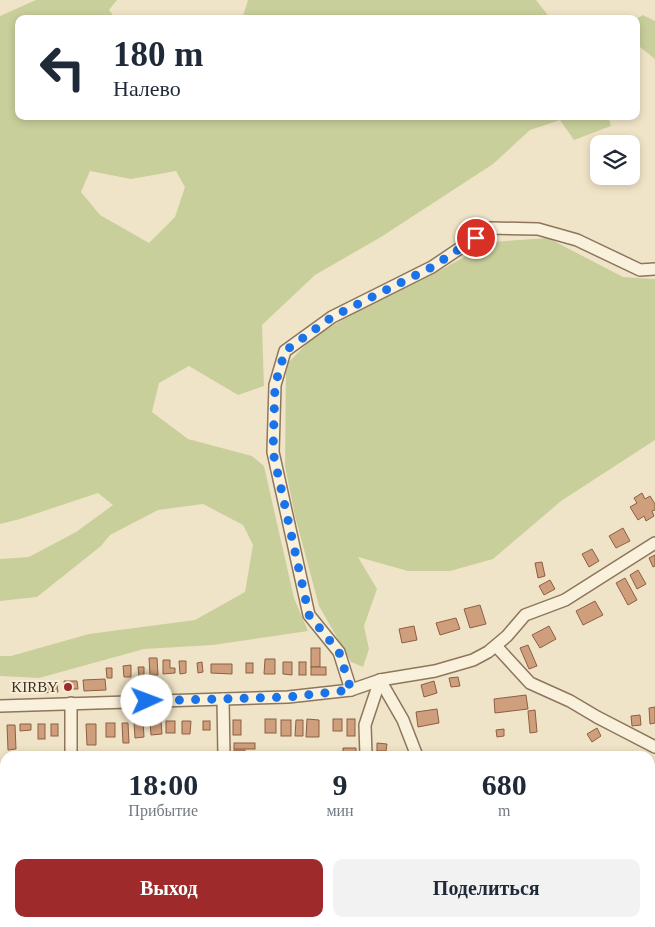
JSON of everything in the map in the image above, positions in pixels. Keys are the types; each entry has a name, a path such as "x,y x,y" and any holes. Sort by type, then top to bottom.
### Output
{"street":[{"path":"351,690 339,652 309,615 273,452 275,385 285,351 332,317 432,267 490,228 538,229 577,240 640,270 655,269"},
{"path":"0,706 288,697 351,690 380,680 435,671 473,660 496,646 525,614 565,600 655,543"},
{"path":"496,646 530,683 570,701 655,747"},
{"path":"366,751 365,725 380,680"},
{"path":"380,680 403,720 414,751"},
{"path":"223,699 224,751"},
{"path":"71,703 71,751"}],"green space":[{"path":"36,0 117,0 109,10 113,15 15,15 15,120 560,120 530,130 493,164 381,237 315,275 262,325 264,386 238,395 189,366 159,383 152,412 188,439 252,456 264,466 294,598 308,631 213,645 144,649 39,678 0,676 0,656 11,656 89,634 195,620 245,592 253,545 243,525 203,504 158,510 110,535 101,546 37,597 0,601 0,559 29,557 76,532 113,505 98,493 0,524 0,16","holes":["90,171 131,179 176,171 185,187 175,217 149,243 100,215 81,192"]},
{"path":"248,0 536,0 548,15 243,15"},
{"path":"643,15 655,21 655,59 640,47 640,17"},
{"path":"560,120 609,120 611,126 574,140"},
{"path":"548,238 623,277 655,279 655,440 561,501 493,559 450,571 408,571 358,557 377,589 364,626 369,649 363,667 351,662 319,606 295,516 285,466 286,365 312,338 357,311 430,276 491,242"}],"building":[{"path":"642,493 645,499 650,496 655,504 655,510 652,511 654,516 646,521 644,516 638,520 630,507 637,503 634,498"},
{"path":"623,528 630,541 616,548 609,536"},
{"path":"592,549 599,561 589,567 582,554"},
{"path":"655,555 655,566 653,567 649,558"},
{"path":"542,562 545,576 538,578 535,563"},
{"path":"638,570 646,584 637,589 630,575"},
{"path":"625,578 637,600 628,605 616,583"},
{"path":"550,580 555,589 544,595 539,586"},
{"path":"595,601 603,615 583,625 576,611"},
{"path":"480,605 486,624 470,628 464,609"},
{"path":"456,618 460,629 440,635 436,623"},
{"path":"414,626 417,640 402,643 399,629"},
{"path":"549,626 556,639 540,648 532,635"},
{"path":"528,645 537,666 529,669 520,648"},
{"path":"311,648 320,648 320,667 311,667"},
{"path":"149,658 157,658 158,675 150,675"},
{"path":"265,659 275,659 275,674 264,674"},
{"path":"163,660 170,660 170,668 175,668 175,673 163,674"},
{"path":"179,661 186,661 186,673 180,674"},
{"path":"202,662 203,672 198,673 197,663"},
{"path":"283,662 292,662 292,675 283,674"},
{"path":"299,662 306,662 306,675 299,675"},
{"path":"246,663 253,663 253,673 246,673"},
{"path":"211,664 232,664 232,674 211,673"},
{"path":"131,665 131,677 124,677 123,666"},
{"path":"138,667 144,667 144,675 139,676"},
{"path":"311,667 326,667 326,675 311,675"},
{"path":"106,668 112,668 112,678 107,678"},
{"path":"458,677 460,686 451,687 449,678"},
{"path":"105,679 106,690 84,691 83,680"},
{"path":"64,681 77,681 78,689 65,689"},
{"path":"434,681 437,693 424,697 421,685"},
{"path":"57,685 58,692 41,693 41,686"},
{"path":"526,695 528,709 495,713 494,699"},
{"path":"655,707 655,723 650,724 649,708"},
{"path":"437,709 439,723 418,727 416,712"},
{"path":"535,710 537,732 530,733 528,711"},
{"path":"640,715 641,725 632,726 631,716"},
{"path":"265,719 276,719 276,733 265,733"},
{"path":"307,719 319,720 319,737 306,737"},
{"path":"333,719 342,719 342,731 333,731"},
{"path":"347,719 355,719 355,736 347,736"},
{"path":"233,720 241,720 241,735 233,735"},
{"path":"281,720 291,720 291,736 281,736"},
{"path":"296,720 303,720 303,736 295,736"},
{"path":"161,721 162,734 151,735 150,722"},
{"path":"166,721 175,721 175,733 166,733"},
{"path":"182,721 191,721 190,734 182,734"},
{"path":"203,721 210,721 210,730 203,730"},
{"path":"134,722 143,722 144,737 135,738"},
{"path":"106,723 115,723 115,737 106,737"},
{"path":"122,723 128,723 129,743 123,743"},
{"path":"20,724 31,724 31,730 20,731"},
{"path":"38,724 45,724 45,739 38,739"},
{"path":"51,724 58,724 58,736 51,736"},
{"path":"86,724 96,724 96,745 87,745"},
{"path":"7,725 15,725 16,749 8,750"},
{"path":"597,728 601,736 592,742 587,734"},
{"path":"504,729 504,736 497,737 496,730"},
{"path":"234,743 255,743 255,749 234,749"},
{"path":"377,743 387,744 386,751 377,751"},
{"path":"343,748 356,748 356,751 343,751"}],"place":[{"name":"KIRBY","path":"68,687"}],"route":[{"path":"147,701 288,697 351,690 339,652 309,615 273,452 275,385 285,351 332,317 432,267 476,238"}]}
